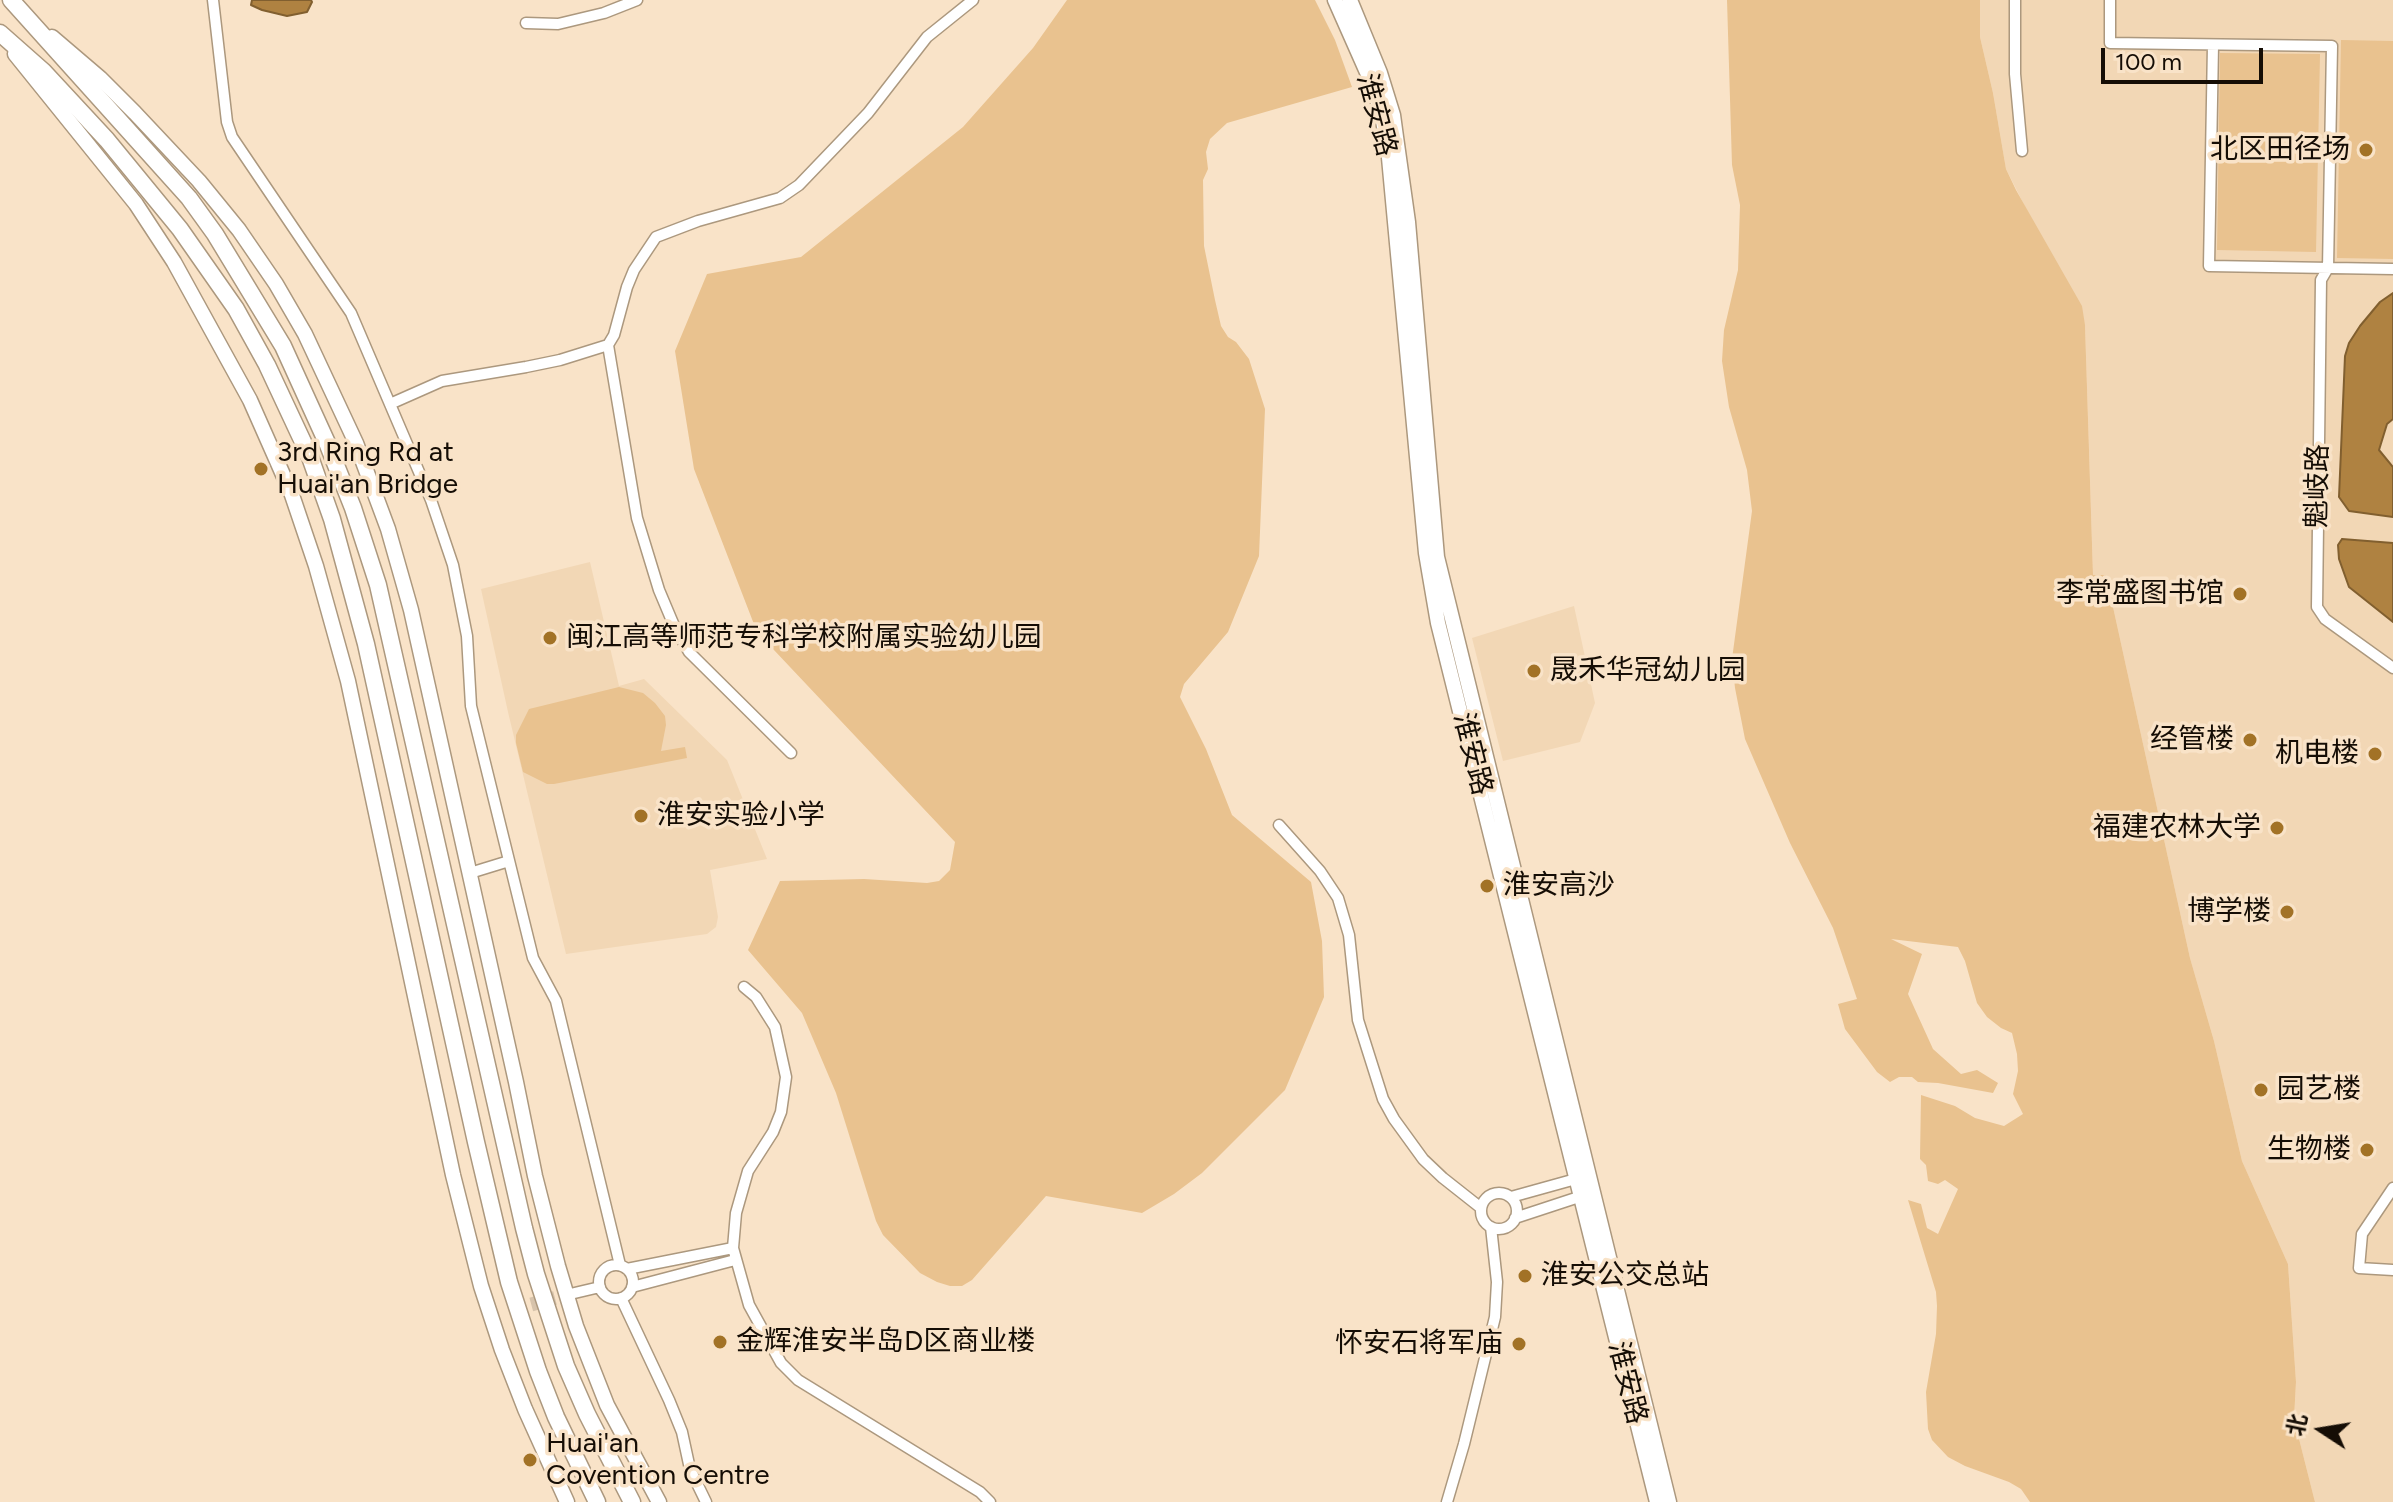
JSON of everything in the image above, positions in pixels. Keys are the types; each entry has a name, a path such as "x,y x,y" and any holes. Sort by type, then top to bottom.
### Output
{"highway":[{"path":"11,0 189,198 215,234 283,346 328,445 378,585 536,1274 566,1366 632,1502"},
{"path":"0,34 43,71 107,140 165,210 236,309 267,365 310,457 332,519 366,644 509,1282 522,1328 556,1417 597,1502"}],"main road":[{"name":"淮安路","path":"1335,0 1370,79 1381,111 1388,147 1426,553 1438,623 1669,1502"},
{"name":"淮安路","path":"1350,0 1380,73 1396,137 1408,222 1437,557 1583,1177"},
{"path":"26,15 100,78 199,181 256,254 305,334 345,416 379,499 414,625 560,1297 607,1405 659,1502"},
{"path":"0,34 136,204 159,238 186,281 250,400 292,495 320,579 348,681 453,1175 481,1286 525,1409 567,1502"},
{"name":"淮安路","path":"1588,1194 1657,1502"},
{"path":"491,1316 511,1310"}],"street":[{"path":"213,0 227,122 232,137 344,301 431,500 453,565 467,636 471,706 533,958 556,1001 623,1267 632,1277 632,1287"},
{"path":"526,23 558,24 604,13 637,0"},
{"path":"791,753 689,652 675,628 659,590 637,518 608,345 634,270 656,237 698,221 780,198 799,185 868,113 927,37 973,0"},
{"path":"2015,0 2015,74 2022,151"},
{"path":"2110,0 2110,43 2332,46 2328,268"},
{"path":"2213,45 2209,266 2393,269"},
{"name":"魁岐路","path":"2328,268 2321,280 2317,607 2325,619 2393,668"},
{"path":"390,404 442,381 537,365 608,345"},
{"path":"1279,825 1320,871 1338,898 1349,935 1358,1020 1383,1099 1423,1159 1481,1208"},
{"path":"470,873 509,861"},
{"path":"744,987 756,997 775,1027 786,1077 781,1112 773,1132 748,1171 734,1224 735,1260 749,1305 775,1354 790,1373 980,1492 990,1502"},
{"path":"1511,1197 1583,1177"},
{"path":"2393,1188 2362,1234 2359,1268 2393,1270"},
{"path":"1504,1194 1511,1197 1516,1206 1515,1218 1508,1227 1491,1227 1483,1219 1481,1208 1487,1197 1504,1194"},
{"path":"1515,1218 1588,1194"},
{"path":"1447,1502 1495,1317 1497,1282 1491,1227"},
{"path":"621,1298 606,1295 600,1287 603,1270 613,1265 623,1267 733,1248"},
{"path":"621,1298 632,1287 735,1260"},
{"path":"560,1297 600,1287"},
{"path":"621,1298 669,1400 682,1432 690,1469 706,1502"}],"shaded area":[{"path":"252,0 312,2 307,12 287,16 251,5"},
{"path":"1067,0 1315,0 1335,40 1352,87 1227,123 1210,139 1206,152 1208,169 1203,180 1204,246 1215,300 1221,326 1249,359 1265,409 1259,556 1228,632 1184,684 1180,697 1206,749 1232,815 1311,882 1322,941 1324,997 1285,1090 1202,1173 1142,1213 1046,1196 972,1280 962,1286 950,1286 920,1273 883,1235 836,1093 802,1013 748,950 780,881 939,881 950,870 955,842 757,632 694,469 675,351 707,274 801,257 963,127 1033,48"},
{"path":"1727,0 1980,0 1980,37 2006,169 2082,306 2093,575 2106,575 2190,958 2214,1041 2242,1161 2288,1264 2296,1382 2294,1419 2315,1502 2030,1502 2021,1489 1948,1457 1932,1440 1928,1429 1926,1392 1936,1334 1936,1292 1908,1200 1921,1204 1927,1228 1938,1234 1958,1189 1945,1180 1938,1184 1928,1181 1926,1165 1920,1159 1921,1095 1955,1106 1975,1118 2004,1126 2023,1114 2013,1094 2018,1071 2017,1054 2012,1033 1987,1017 1977,1003 1958,947 1891,939 1922,954 1908,994 1933,1049 1961,1074 1977,1070 1998,1083 1993,1093 1918,1082 1912,1077 1899,1077 1890,1082 1877,1072 1845,1029 1838,1004 1857,999 1833,928 1790,843 1745,739 1732,659 1752,511 1747,470 1729,407 1722,361 1724,330 1738,270 1740,205 1732,165"},
{"name":"福建农林大学","path":"1980,0 2393,0 2393,1502 2315,1502 2294,1419 2296,1382 2288,1264 2242,1161 2214,1041 2190,958 2106,575 2093,575 2085,325 2006,169 1980,37"},
{"name":"北区田径场","path":"2341,40 2393,41 2393,259 2337,258"},
{"path":"2220,53 2320,54 2316,252 2217,250"},
{"path":"2393,293 2393,419 2387,424 2379,450 2393,467 2393,517 2349,511 2339,497 2345,356 2360,326 2380,302"},
{"path":"2342,539 2393,543 2393,622 2349,587 2339,559 2338,545"},
{"name":"淮安实验小学","path":"590,562 619,686 644,679 727,760 767,859 710,870 718,917 716,927 707,934 566,954 481,589"},
{"name":"晟禾华冠幼儿园","path":"1574,606 1595,703 1580,742 1503,761 1472,638"},
{"path":"619,687 643,693 655,703 665,716 661,751 685,747 687,758 554,784 547,784 523,772 516,735 529,709"}],"tunnel":[{"path":"511,1310 555,1298"}],"place":[{"name":"北区田径场","path":"2366,150"},
{"name":"3rd Ring Rd at Huai'an Bridge","path":"261,469"},
{"name":"李常盛图书馆","path":"2240,594"},
{"name":"闽江高等师范专科学校附属实验幼儿园","path":"550,638"},
{"name":"晟禾华冠幼儿园","path":"1534,671"},
{"name":"经管楼","path":"2250,740"},
{"name":"机电楼","path":"2375,754"},
{"name":"淮安实验小学","path":"641,816"},
{"name":"福建农林大学","path":"2277,828"},
{"name":"淮安高沙","path":"1487,886"},
{"name":"博学楼","path":"2287,912"},
{"name":"园艺楼","path":"2261,1090"},
{"name":"生物楼","path":"2367,1150"},
{"name":"淮安公交总站","path":"1525,1276"},
{"name":"金辉淮安半岛D区商业楼","path":"720,1342"},
{"name":"怀安石将军庙","path":"1519,1344"},
{"name":"Huai'an Covention Centre","path":"530,1460"}]}
